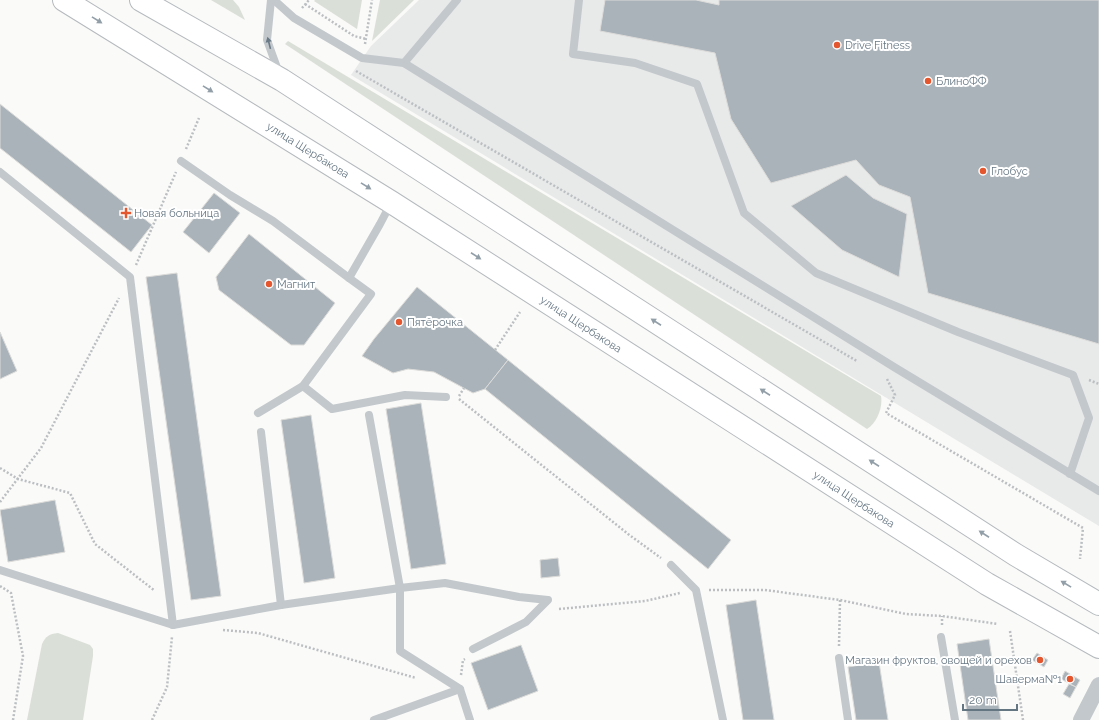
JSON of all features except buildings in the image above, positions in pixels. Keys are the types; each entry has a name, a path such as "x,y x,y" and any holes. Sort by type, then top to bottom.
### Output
{"main road":[{"name":"улица Щербакова","path":"64,0 391,202 987,584 1099,647"},
{"path":"141,0 282,80 1016,555 1099,604"}],"street":[{"path":"1081,720 1099,685"}],"lane":[{"path":"273,0 267,40 282,80"},
{"path":"273,0 294,18 362,58 404,63 887,363 1099,491"},
{"path":"404,63 457,0"},
{"path":"579,0 573,54 635,63 697,84 744,213 816,273 958,332 1073,375 1089,418 1070,474"},
{"path":"181,161 230,195 273,221 371,294 303,386 258,413"},
{"path":"0,172 130,277 173,625"},
{"path":"349,278 391,202"},
{"path":"303,386 332,409 405,395 446,397"},
{"path":"369,415 400,588 400,651 460,689 470,720"},
{"path":"261,432 280,605"},
{"path":"671,565 696,590 723,720"},
{"path":"0,570 173,625 280,605 445,583 519,597 548,600 526,622 473,649"},
{"path":"941,637 955,720"},
{"path":"839,658 848,720"},
{"path":"374,720 460,689"}],"path":[{"path":"372,0 362,58 356,71 860,364"},
{"path":"305,4 354,36 366,39"},
{"path":"0,502 41,448 130,277 199,118"},
{"path":"495,350 520,312"},
{"path":"881,376 888,380 895,395 886,414 1083,528 1080,559"},
{"path":"464,388 458,398 628,534 671,565"},
{"path":"0,468 18,479 70,493 95,544 170,603"},
{"path":"0,586 11,593 23,656 13,720"},
{"path":"839,658 840,600"},
{"path":"1010,631 1023,720"}],"shaded area":[{"path":"211,0 233,0 239,7 245,20"},
{"path":"362,0 357,29 314,1"},
{"path":"380,0 414,0 372,41"},
{"path":"419,0 1099,0 1099,526 351,75 371,46"},
{"path":"288,41 881,396 880,410 874,423 867,429 285,44"},
{"path":"58,633 90,645 93,649 83,720 27,720 42,644 48,636"}],"place":[{"name":"Drive Fitness","path":"837,45"},
{"name":"БлиноФФ","path":"928,81"},
{"name":"Глобус","path":"983,171"},
{"name":"Новая больница","path":"126,213"},
{"name":"Магнит","path":"269,284"},
{"name":"Пятёрочка","path":"399,322"},
{"name":"Магазин фруктов, овощей и орехов","path":"1040,660"},
{"name":"Шаверма№1","path":"1070,679"}]}
